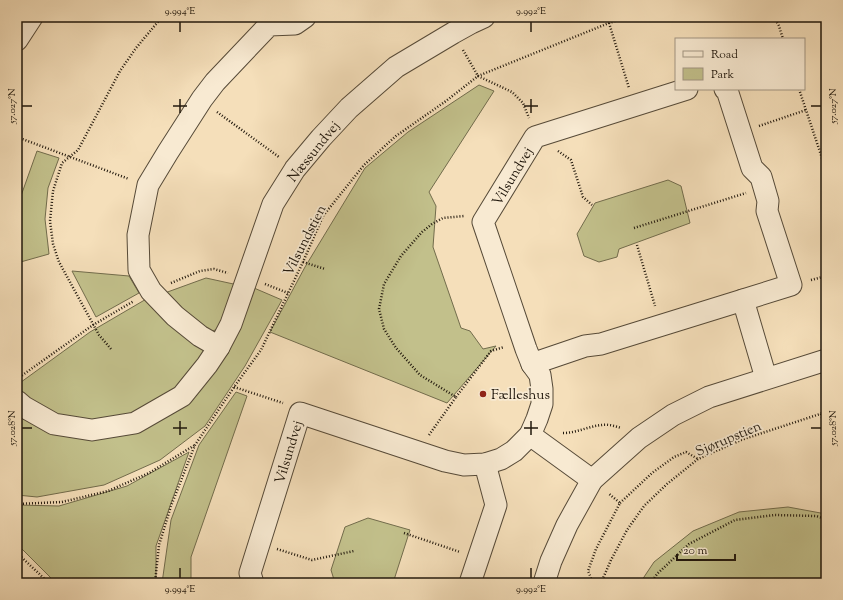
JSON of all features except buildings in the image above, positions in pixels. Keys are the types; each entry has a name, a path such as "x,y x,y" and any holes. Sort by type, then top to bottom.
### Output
{"street":[{"path":"17,40 32,17"},
{"path":"219,347 200,336 175,316 151,291 139,270 138,235 148,185 202,99 215,82 269,21 295,24 305,17"},
{"name":"Næssundvej","path":"17,401 24,407 54,424 92,430 135,423 182,396 207,365 232,324 273,204 295,169 349,108 396,67 452,33 484,17"},
{"path":"543,135 684,90"},
{"path":"532,364 585,346 601,344 791,285 767,211 768,201 761,177 752,168 727,90"},
{"name":"Vilsundvej","path":"483,222 543,135"},
{"path":"483,222 523,341 532,364 540,375 542,404 534,427 592,480"},
{"path":"743,300 766,378"},
{"path":"544,583 551,561 567,524 592,480 638,438 673,415 709,397 826,360"},
{"name":"Vilsundvej","path":"253,583 250,573 300,413 445,461 464,465 485,464 501,459 514,451 534,427"},
{"path":"470,583 496,505 485,464"}],"path":[{"path":"111,349 96,330 59,262 52,244 50,220 53,191 62,163 78,150 120,71 136,48 162,17"},
{"name":"Vilsundstien","path":"156,583 159,545 171,506 195,445 234,387 262,350 324,216 364,164 396,136 446,101 478,76 628,17"},
{"path":"774,17 783,38"},
{"path":"609,24 635,105"},
{"path":"466,56 478,76 512,92 523,103 543,135 557,151 571,160 583,197 592,205"},
{"path":"799,90 826,170"},
{"path":"741,133 806,110"},
{"path":"218,113 295,169"},
{"path":"17,137 133,180"},
{"path":"634,228 764,187"},
{"path":"456,397 420,375 396,348 384,329 379,309 384,284 401,256 422,232 443,218 468,216 483,222"},
{"path":"637,245 661,325"},
{"path":"304,262 325,269"},
{"path":"417,451 491,351 523,341"},
{"path":"234,387 283,403"},
{"name":"Sjørupstien","path":"601,583 627,530 644,506 667,484 698,460 741,440 826,412"},
{"path":"821,414 826,431"},
{"path":"534,427 556,432 571,433 601,425 612,425 624,429 638,438"},
{"path":"17,504 62,502 108,491 150,473 195,445"},
{"path":"595,583 588,571 596,549 620,503 652,473 674,457 686,452 698,460"},
{"path":"592,480 620,503"},
{"path":"651,583 657,574 689,544 735,520 775,515 816,516 826,519"},
{"path":"404,533 478,558"},
{"path":"260,543 312,560 354,551"},
{"path":"17,553 49,583"}],"green space":[{"path":"479,85 494,91 429,192 436,206 433,247 461,328 470,331 483,349 496,346 447,403 270,332 305,267 365,168 408,132"},
{"path":"37,151 59,158 48,188 45,219 49,254 17,263 17,207"},
{"path":"668,180 681,186 690,223 619,249 617,257 599,262 584,256 577,234 595,203"},
{"path":"72,271 129,276 139,293 96,317"},
{"path":"206,278 238,285 223,327 210,332 162,294"},
{"path":"254,288 282,300 245,366 205,426 160,460 104,485 37,497 17,495 17,410 98,438 210,374 233,343"},
{"path":"148,298 205,352 177,394 128,420 94,424 57,419 17,393 17,385 90,332"},
{"path":"236,392 247,396 191,557 191,583 162,583 171,520 199,445"},
{"path":"189,452 156,546 156,583 56,583 17,544 17,505 59,506 127,486"},
{"path":"788,507 826,514 826,583 640,583 654,562 693,531 739,512"},
{"path":"368,518 410,530 393,583 335,583 331,570 345,527"}],"place":[{"name":"Fælleshus","path":"483,394"}]}
